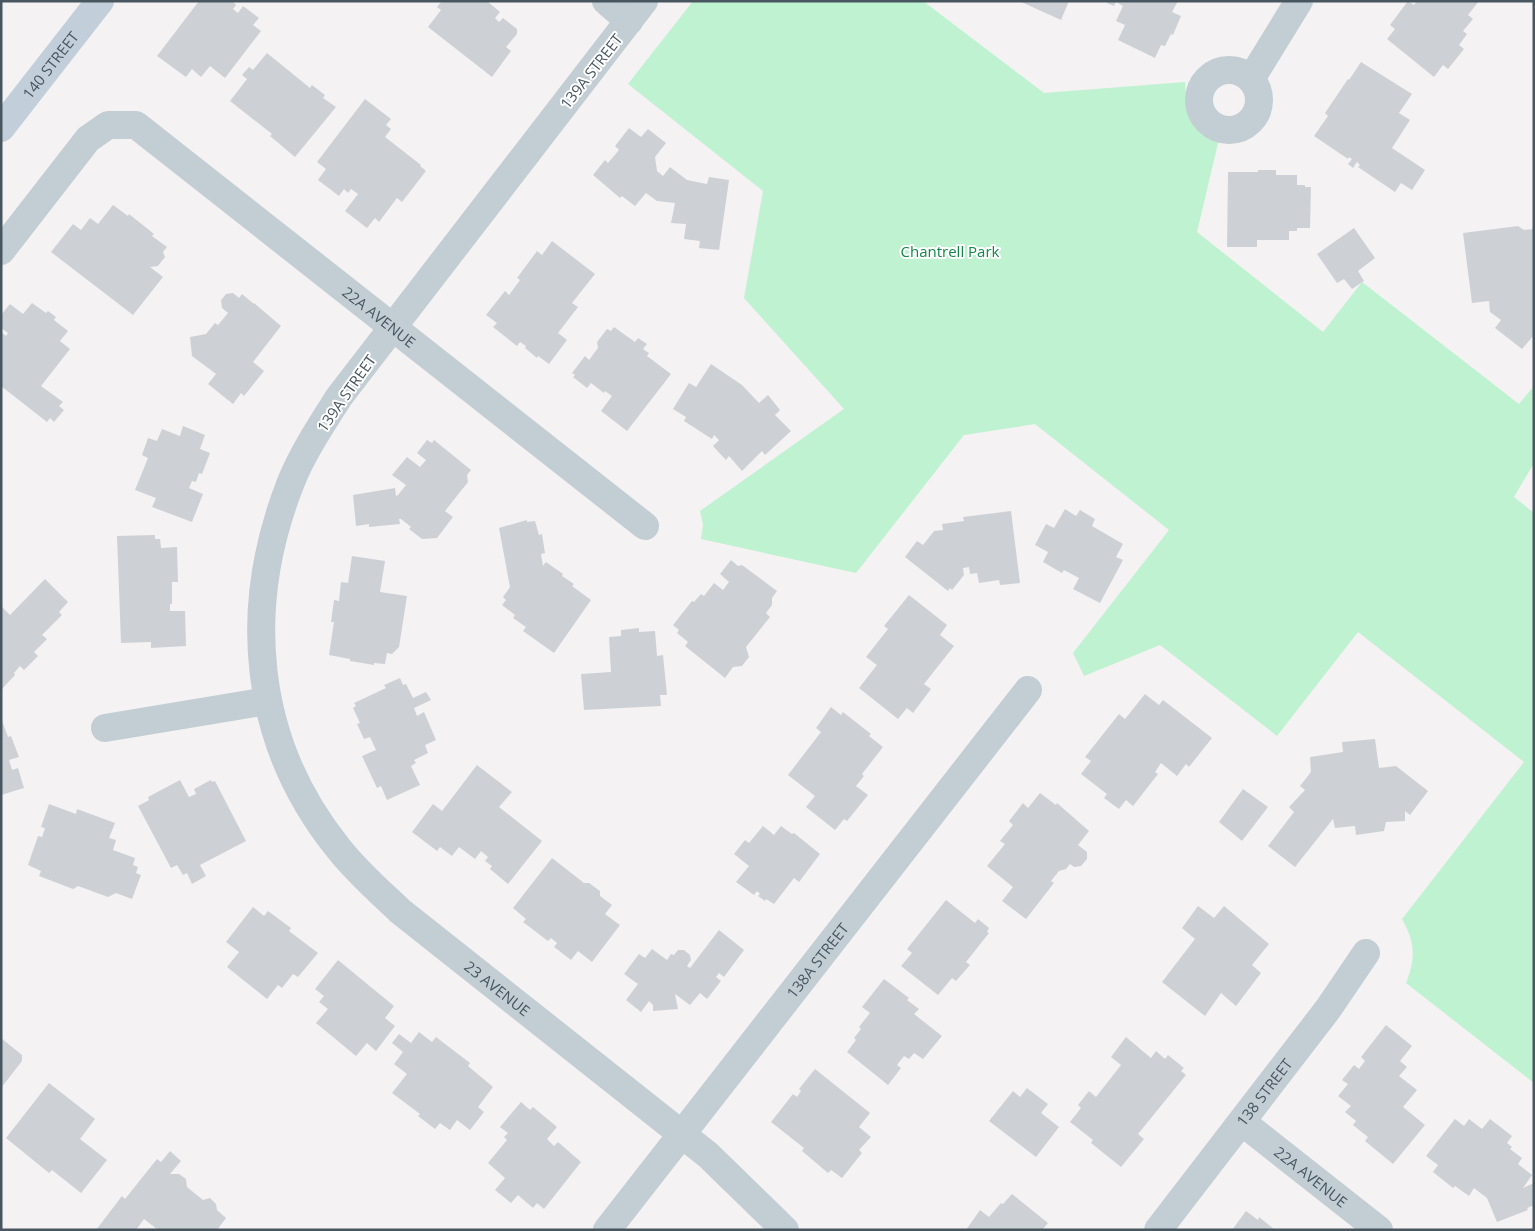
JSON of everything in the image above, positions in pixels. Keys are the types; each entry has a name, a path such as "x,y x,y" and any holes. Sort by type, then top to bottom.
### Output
{"main road":[{"name":"140 STREET","path":"1,128 100,1"}],"street":[{"path":"606,1 637,11"},
{"path":"1251,79 1299,1"},
{"name":"139A STREET","path":"268,701 261,658 261,612 266,567 276,523 292,480 313,440 339,397 637,11"},
{"name":"22A AVENUE","path":"1,251 88,139 108,125 136,125 645,526"},
{"name":"138A STREET","path":"607,1230 1028,690"},
{"path":"105,728 268,701"},
{"name":"23 AVENUE","path":"268,701 277,734 293,775 314,813 338,849 368,882 400,911 708,1155 785,1230"},
{"name":"138 STREET","path":"1158,1230 1328,1008 1366,953"},
{"name":"22A AVENUE","path":"1242,1122 1379,1230"}],"green space":[{"name":"Chantrell Park","path":"693,1 923,1 1044,93 1185,82 1187,101 1193,116 1204,128 1219,139 1197,232 1323,332 1362,282 1519,404 1534,386 1534,463 1514,497 1534,513 1534,1083 1406,983 1413,958 1413,950 1410,935 1402,919 1524,762 1358,632 1277,736 1160,645 1084,676 1073,653 1169,530 1035,424 964,435 856,573 701,539 703,525 700,511 844,409 744,298 763,191 628,84"}],"building":[{"path":"199,1 232,1 236,5 233,9 238,13 243,6 259,18 253,25 261,31 225,78 210,66 201,77 192,69 186,77 157,56"},
{"path":"442,1 487,1 500,12 495,18 499,22 503,18 517,29 517,34 506,47 511,51 492,77 428,27 441,10 437,7"},
{"path":"1019,1 1069,1 1061,20"},
{"path":"1108,1 1178,1 1172,12 1181,16 1173,35 1171,34 1165,46 1161,45 1155,58 1118,40 1125,25 1116,21 1123,6 1116,2 1114,6 1107,3"},
{"path":"1408,1 1414,5 1417,1 1479,1 1468,15 1473,19 1463,31 1467,34 1459,45 1464,49 1448,69 1443,65 1434,77 1387,39 1395,29 1390,25"},
{"path":"267,53 310,88 312,85 325,95 323,98 336,107 295,157 270,136 272,134 230,101 247,79 242,75 249,67 253,70"},
{"path":"1361,62 1412,94 1399,113 1410,120 1392,148 1425,170 1412,190 1401,183 1395,192 1358,167 1360,165 1357,162 1353,168 1348,164 1352,159 1349,157 1348,159 1314,136 1328,116 1325,113"},
{"path":"365,99 391,119 386,125 391,129 385,137 426,171 402,202 397,198 379,222 375,218 367,228 345,211 358,194 351,189 348,193 344,189 339,196 318,180 326,169 317,162"},
{"path":"629,128 641,137 648,129 666,143 655,157 657,171 663,176 670,167 687,180 707,184 709,177 729,180 719,250 699,248 700,241 684,239 686,224 671,223 675,203 657,201 646,193 635,206 622,196 620,198 593,175 605,160 608,163 619,150 615,146"},
{"path":"1258,170 1276,170 1276,175 1297,175 1297,185 1311,187 1310,228 1297,228 1297,231 1289,231 1289,240 1257,240 1257,247 1227,247 1228,172 1258,172"},
{"path":"113,205 128,216 129,214 154,234 152,236 167,247 163,252 165,257 158,266 150,267 163,277 133,315 51,252 73,224 81,230 90,218 98,224"},
{"path":"1518,226 1524,230 1534,229 1534,335 1522,349 1495,328 1501,320 1490,312 1489,301 1472,303 1463,233"},
{"path":"1354,228 1375,258 1358,271 1364,281 1352,289 1344,279 1337,283 1317,254"},
{"path":"552,241 595,274 572,303 578,307 558,333 567,340 549,364 538,356 537,358 520,342 517,346 493,327 497,323 486,315 505,291 509,295 520,280 517,278 537,251 542,255"},
{"path":"233,293 239,298 242,294 281,326 253,362 264,371 244,396 241,393 233,404 208,384 216,374 192,356 190,337 206,334 215,323 218,325 228,313 222,308 221,300 226,294"},
{"path":"32,303 46,313 48,311 56,317 54,320 68,331 60,341 70,349 41,386 63,402 59,406 64,410 54,422 50,418 47,422 1,386 1,332 6,336 8,333 1,328 1,315 10,304 23,314"},
{"path":"614,327 635,342 638,338 647,344 643,349 649,353 647,356 671,374 627,431 601,411 612,396 605,391 604,393 591,383 587,388 573,377 575,375 572,373 585,356 589,360 598,348 597,342 607,329 611,331"},
{"path":"711,364 742,385 759,403 768,395 780,410 775,415 791,431 765,455 762,451 742,471 729,456 726,460 713,446 719,440 714,435 712,439 684,421 686,417 673,409 689,383 696,387"},
{"path":"183,426 205,435 200,449 210,453 202,474 199,473 196,482 192,481 189,488 203,494 192,522 152,507 156,498 135,490 148,458 142,455 148,438 157,441 162,429 180,436"},
{"path":"427,440 432,443 434,440 471,470 467,475 468,482 445,511 453,517 437,538 422,539 409,529 411,527 401,519 399,519 400,524 369,527 369,524 356,526 353,495 395,488 396,496 398,495 406,485 392,475 407,457 420,467 426,460 417,453"},
{"path":"1065,509 1076,516 1080,510 1095,519 1092,526 1123,544 1116,557 1123,560 1100,603 1073,589 1079,578 1064,570 1062,573 1043,562 1048,552 1035,545 1046,524 1054,528"},
{"path":"1011,511 1020,583 1000,585 999,580 979,583 977,573 970,574 969,567 963,568 964,575 952,590 950,588 948,591 905,557 917,541 923,545 934,531 943,530 942,524 964,521 963,517"},
{"path":"527,520 527,522 535,521 539,535 542,534 545,553 541,554 543,566 546,562 563,574 562,576 574,584 572,586 591,600 554,653 523,631 526,627 513,618 515,615 502,605 506,600 503,597 510,587 499,528"},
{"path":"155,535 155,539 160,539 161,548 177,547 178,582 172,582 172,604 170,604 170,611 185,611 186,646 151,648 151,642 121,643 117,536"},
{"path":"352,556 385,561 380,592 407,596 399,647 392,654 387,653 385,664 374,663 374,665 329,655 334,622 331,622 334,600 339,601 341,582 348,583"},
{"path":"731,560 738,566 742,565 777,591 772,598 772,605 766,613 770,617 746,647 749,657 742,666 733,667 725,678 685,646 688,642 677,633 679,630 673,625 692,601 694,602 701,594 704,596 714,583 723,590 729,582 720,574"},
{"path":"45,579 68,602 59,612 62,615 42,635 47,639 34,652 38,656 24,670 20,666 14,673 15,675 1,690 1,606 10,615"},
{"path":"909,595 947,625 940,635 954,646 924,684 931,689 913,713 907,708 898,719 859,688 877,665 866,657 888,629 884,626"},
{"path":"639,628 639,632 655,631 657,656 663,655 667,695 660,695 661,706 584,710 581,674 611,672 609,637 621,636 621,630"},
{"path":"400,678 403,685 406,684 413,698 426,692 431,700 414,708 417,716 424,712 436,740 425,745 428,753 414,760 416,763 411,766 420,785 387,800 381,786 377,788 362,756 376,750 370,737 364,739 357,724 360,723 353,708 356,706 354,703 386,688 384,685"},
{"path":"1145,694 1159,705 1163,700 1212,738 1189,767 1186,764 1177,776 1161,763 1155,772 1158,774 1133,806 1126,800 1119,809 1104,798 1107,794 1081,774 1091,761 1085,757 1119,714 1125,719"},
{"path":"831,707 841,715 843,712 871,734 869,736 883,747 862,774 864,776 856,786 868,795 847,821 844,819 835,830 806,807 815,796 788,775 821,732 816,728"},
{"path":"1,718 8,737 11,736 19,757 9,760 12,770 18,768 24,788 1,795"},
{"path":"1375,739 1379,768 1396,766 1428,791 1410,815 1405,811 1405,821 1386,822 1384,831 1356,835 1355,826 1335,828 1333,819 1295,867 1268,846 1294,812 1289,807 1305,790 1300,786 1311,772 1310,757 1343,752 1342,742"},
{"path":"477,765 512,792 499,807 542,841 508,884 490,869 492,866 485,861 488,857 481,851 475,859 459,847 452,856 440,847 437,851 412,832 433,804 442,811"},
{"path":"180,780 189,797 196,794 194,789 211,780 212,782 215,781 246,841 200,865 206,876 192,884 187,873 183,875 177,865 171,868 138,806 149,800 148,797"},
{"path":"1243,789 1268,807 1242,841 1219,822"},
{"path":"1040,793 1056,805 1057,803 1089,831 1078,845 1087,852 1087,859 1081,866 1074,867 1070,864 1066,869 1059,871 1051,881 1054,883 1026,919 1002,901 1013,887 987,866 1005,844 1000,841 1013,825 1009,821 1023,803 1028,808"},
{"path":"49,804 76,814 77,809 115,823 109,838 116,840 113,850 135,858 133,865 138,867 136,873 141,875 132,899 116,893 108,897 78,886 73,889 39,876 41,871 28,865 38,836 42,837 45,828 41,827"},
{"path":"763,826 774,835 781,826 792,834 794,833 820,854 799,882 794,878 774,904 758,896 760,894 757,891 754,895 736,882 749,866 734,854 745,840 749,843"},
{"path":"552,858 584,883 589,883 600,891 600,896 612,905 605,914 620,925 592,962 578,951 571,960 554,947 557,943 551,938 548,941 523,922 526,919 513,908"},
{"path":"946,900 975,923 978,919 989,928 987,932 989,933 966,962 970,965 956,981 952,978 938,995 901,966 912,953 907,949"},
{"path":"1198,906 1214,918 1224,906 1269,944 1252,965 1261,973 1236,1006 1221,993 1205,1016 1162,982 1195,939 1182,928"},
{"path":"253,907 264,916 268,911 291,928 289,931 318,953 298,977 293,974 282,988 278,985 267,999 227,967 239,952 226,942"},
{"path":"719,930 744,950 724,977 719,973 716,977 721,981 707,999 700,993 690,1005 675,994 678,1009 653,1011 653,1005 649,1001 641,1012 626,1000 638,984 624,974 639,954 645,958 652,949 667,960 671,954 674,955 678,950 684,950 690,955 691,960 687,966 690,968"},
{"path":"338,960 394,1006 385,1018 395,1026 376,1051 367,1043 356,1056 316,1023 328,1009 319,1002 324,996 315,989"},
{"path":"884,979 909,998 907,1000 919,1009 914,1014 942,1036 923,1059 914,1053 909,1059 904,1056 897,1065 901,1068 888,1085 847,1052 856,1040 854,1038 861,1029 859,1027 870,1013 862,1007"},
{"path":"1386,1025 1412,1046 1400,1061 1407,1067 1399,1076 1417,1090 1403,1107 1425,1125 1393,1164 1365,1141 1368,1137 1353,1125 1356,1121 1345,1112 1351,1106 1338,1096 1348,1084 1342,1080 1354,1065 1359,1069 1365,1061 1361,1057"},
{"path":"419,1032 432,1042 436,1037 470,1063 468,1066 493,1087 478,1107 484,1112 470,1130 457,1120 450,1130 440,1123 435,1129 418,1116 420,1114 392,1093 407,1074 394,1064 403,1052 392,1043 399,1034 411,1043"},
{"path":"1126,1037 1151,1058 1156,1051 1165,1059 1168,1055 1184,1068 1181,1071 1186,1075 1138,1134 1144,1139 1121,1167 1091,1143 1093,1140 1070,1122 1081,1108 1078,1105 1089,1091 1096,1097 1121,1065 1111,1057"},
{"path":"1,1038 22,1055 22,1061 1,1088"},
{"path":"815,1069 870,1113 859,1127 871,1137 859,1150 862,1153 842,1178 831,1170 828,1173 802,1151 804,1148 771,1122 793,1094 797,1097 801,1091 799,1089"},
{"path":"49,1083 95,1119 80,1139 107,1160 81,1193 52,1170 49,1173 6,1138"},
{"path":"1027,1088 1048,1104 1041,1113 1059,1127 1036,1157 989,1121 1013,1091 1020,1097"},
{"path":"521,1102 530,1110 533,1107 557,1127 547,1139 554,1146 558,1142 581,1162 544,1209 537,1203 533,1208 518,1195 511,1203 495,1190 505,1178 488,1163 507,1140 504,1137 508,1133 500,1127"},
{"path":"1455,1119 1464,1126 1469,1119 1482,1129 1490,1119 1512,1136 1507,1143 1512,1147 1510,1149 1522,1158 1518,1164 1532,1175 1523,1188 1534,1183 1534,1205 1527,1208 1528,1210 1497,1222 1487,1198 1474,1188 1469,1196 1455,1186 1453,1188 1433,1172 1438,1165 1426,1156"},
{"path":"170,1151 181,1161 170,1174 179,1174 186,1179 187,1187 203,1200 210,1198 216,1204 217,1210 226,1218 217,1230 158,1230 144,1219 136,1230 96,1230 122,1196 125,1199 157,1159 161,1162"},
{"path":"1012,1194 1048,1223 1042,1230 966,1230 980,1210 989,1217"},
{"path":"1246,1211 1258,1220 1259,1217 1275,1230 1232,1230"}]}
